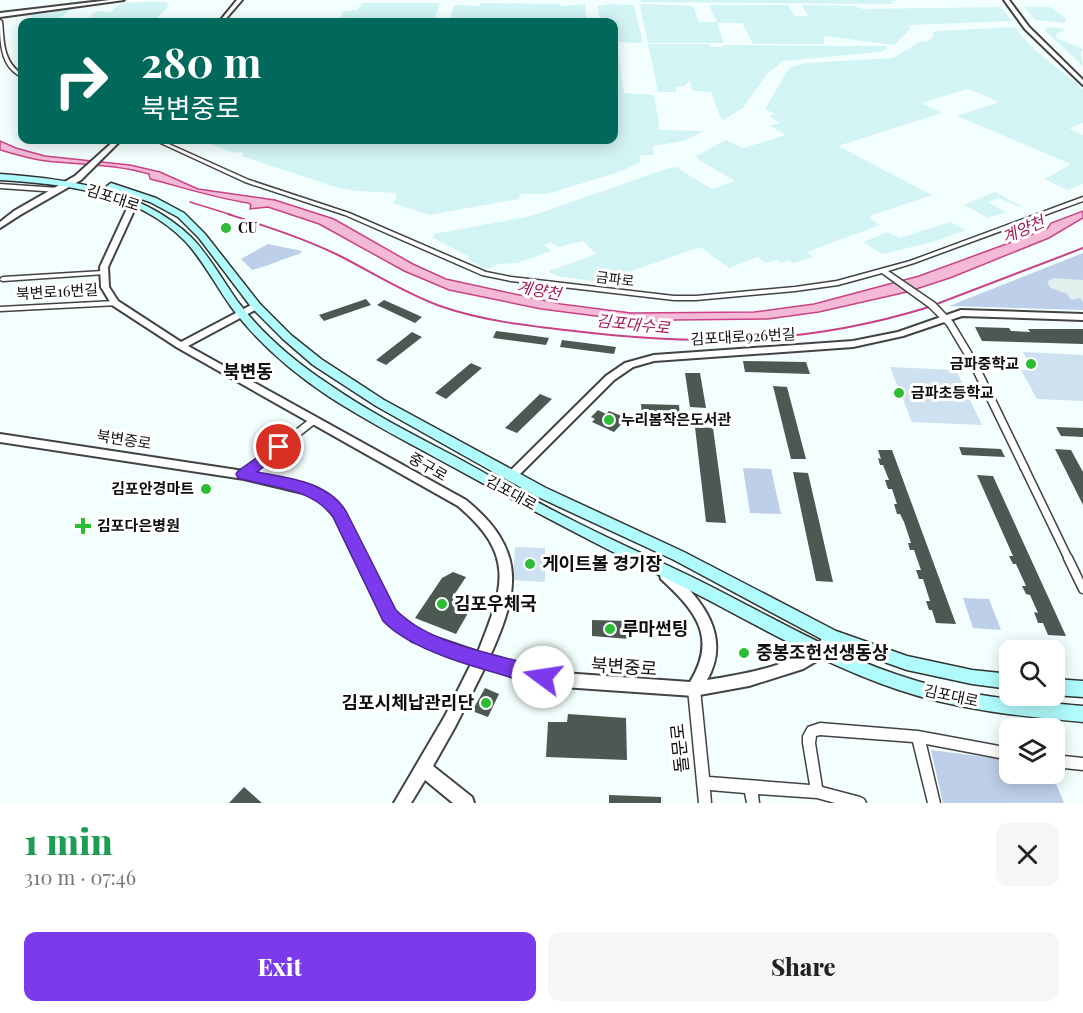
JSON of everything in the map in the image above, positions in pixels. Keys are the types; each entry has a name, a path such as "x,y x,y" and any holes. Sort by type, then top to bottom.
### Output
{"main road":[{"name":"김포대로","path":"0,171 99,191 152,210 180,231 268,342 291,362 356,407 553,516 820,652 857,669 902,684 961,699 1019,708 1083,714"},
{"name":"김포대로","path":"0,177 135,193 181,215 202,236 256,306 287,337 348,383 380,403 606,524 679,556 831,636 907,663 999,680"},
{"path":"1065,688 1083,689"}],"street":[{"path":"0,15 122,0"},
{"path":"224,18 242,0"},
{"path":"228,18 242,0"},
{"path":"1006,0 1083,83"},
{"path":"1011,0 1023,19"},
{"path":"0,21 4,60 11,71 18,74"},
{"path":"1030,28 1083,78"},
{"path":"99,157 110,144"},
{"path":"0,226 8,218 68,184 114,144"},
{"name":"금파로","path":"166,144 247,181 338,211 476,271 511,279 696,298 821,286 884,271 1083,199"},
{"path":"0,186 68,184"},
{"path":"115,303 107,293 103,273 134,202"},
{"path":"884,271 941,313 972,362 1083,589"},
{"path":"3,279 103,273"},
{"name":"북변로16번길","path":"0,309 115,303"},
{"name":"중구로","path":"115,303 181,346 462,503 484,524 502,553 506,584 495,622 480,660 424,769 402,803"},
{"path":"181,346 256,306"},
{"name":"김포대로926번길","path":"512,475 610,378 620,370 639,362 675,356 853,344 900,334 941,313 1083,317"},
{"path":"244,474 314,420"},
{"name":"북변중로","path":"0,438 244,474 302,486 327,499 339,513 389,615 395,621 417,637 480,660 543,677 644,687 694,689 727,684 798,664 820,652 831,636"},
{"path":"657,567 697,606 705,620 711,657 705,675 694,689"},
{"name":"돌문로","path":"694,689 705,803"},
{"path":"817,792 809,743 812,731 918,736 999,752"},
{"path":"918,736 934,803"},
{"path":"1065,762 1083,764"},
{"path":"424,769 466,803"},
{"path":"704,783 817,792 860,803"},
{"path":"751,787 753,803"}],"shaded area":[{"path":"640,0 903,0 891,1 894,4 640,2"},
{"path":"167,2 169,5 157,18 88,18 97,11 110,12 121,3"},
{"path":"362,3 440,3 435,18 340,18 344,11 357,10"},
{"path":"480,3 559,4 560,6 585,4 587,18 450,18 454,5 479,6"},
{"path":"643,4 693,6 699,22 717,22 709,5 788,5 795,16 808,16 802,5 853,6 863,9 1001,7 1012,21 909,25 911,28 894,45 824,36 824,44 753,44 742,23 717,23 724,43 648,43 640,6"},
{"path":"634,5 643,43 618,42 618,18 600,18 598,6"},
{"path":"74,7 60,18 33,18 28,13"},
{"path":"1024,7 1050,7 1065,18 1066,23 1035,20"},
{"path":"1014,27 1034,49 1083,89 1083,123 1069,128 1083,135 1083,184 1067,190 1045,179 1071,164 957,116 999,102 968,89 921,103 942,113 838,146 932,195 873,215 869,218 880,225 807,252 813,257 793,263 789,260 781,263 777,260 765,263 758,257 729,268 700,247 600,282 556,276 549,271 596,254 583,241 558,247 550,242 544,245 551,251 517,263 499,264 488,269 470,261 468,256 433,238 434,234 531,216 669,168 676,167 712,189 735,181 696,156 726,140 743,148 786,135 770,126 780,123 769,116 775,114 765,109 789,68 805,63 893,58 919,42 927,41 933,37 933,32 937,31"},
{"path":"1051,27 1066,29 1057,34 1056,38 1083,49 1081,54 1083,66 1044,30"},
{"path":"648,44 710,44 711,47 723,47 723,45 886,46 887,49 880,52 783,61 767,74 743,108 722,121 711,92 693,91 690,81 684,86 676,87 676,92 658,92"},
{"path":"618,51 624,93 654,95 660,130 704,131 684,141 653,146 653,155 640,155 641,162 619,172 547,194 520,194 519,199 429,215 392,203 396,199 396,193 356,191 336,187 241,156 244,153 232,152 211,144 618,144"},
{"path":"0,141 45,156 130,165 160,172 198,189 275,200 334,219 413,264 446,279 561,304 631,313 754,312 814,304 919,276 1047,229 1051,223 1083,211 1083,218 1049,238 950,278 907,292 819,312 768,319 676,320 650,323 541,309 449,290 404,271 319,224 268,207 250,209 251,205 248,203 150,179 149,174 137,171 28,158 0,150"},
{"path":"995,192 1022,206 999,198 988,202 1006,212 988,218 964,205"},
{"path":"950,222 966,230 933,242 882,254 863,242 888,232 900,238"},
{"path":"268,244 302,251 300,254 252,270 241,259"},
{"path":"1083,253 1083,310 949,306"},
{"path":"1053,278 1083,280 1083,302 1080,298 1071,300 1067,294 1051,288 1047,282"},
{"path":"1023,352 1083,355 1083,401 1037,399 1021,370 1033,370"},
{"path":"890,367 956,370 982,425 912,422"},
{"path":"743,468 771,469 781,514 750,513"},
{"name":"게이트볼 경기장","path":"515,547 545,548 545,582 513,580"},
{"path":"963,598 989,599 1001,630 973,628"},
{"path":"931,750 999,759 999,784 1056,784 1064,803 943,803"}],"building":[{"path":"366,299 371,305 324,321 319,315"},
{"path":"384,300 422,317 415,323 377,305"},
{"name":"금파중학교","path":"975,327 1009,328 1011,331 1030,332 1028,329 1083,329 1083,344 982,341"},
{"path":"496,331 549,338 546,345 493,338"},
{"path":"412,332 422,337 386,365 376,360"},
{"path":"562,340 616,347 614,354 560,347"},
{"path":"743,361 806,362 810,374 745,372"},
{"path":"471,363 482,368 446,399 435,393"},
{"path":"685,373 700,373 706,408 690,407"},
{"path":"773,386 787,387 806,459 791,459"},
{"path":"540,394 552,399 517,433 505,428"},
{"path":"641,404 679,405 680,416 642,415"},
{"name":"누리봄작은도서관","path":"598,410 606,414 609,411 627,418 614,432 592,422 595,419 591,417"},
{"path":"695,427 713,428 726,523 706,522"},
{"path":"1056,427 1083,428 1083,437 1061,436"},
{"path":"959,447 1001,449 1005,457 962,455"},
{"path":"1055,449 1071,450 1083,472 1083,505"},
{"path":"878,450 892,450 956,624 936,623 932,610 929,610 926,601 930,601 923,579 919,579 916,570 921,570 914,550 910,550 908,543 911,543 904,522 900,514 897,514 894,504 897,504 892,489 888,489 885,480 889,480 883,465 880,465"},
{"path":"793,472 808,473 833,582 816,581"},
{"path":"977,475 993,476 1066,636 1048,635 1043,623 1038,623 1034,612 1038,613 1030,595 1026,594 1022,586 1026,586 1016,564 1013,564 1009,556 1013,556"},
{"path":"453,572 466,577 452,598 472,606 456,634 415,618 442,578"},
{"name":"루마썬팅","path":"592,620 628,621 629,639 592,636"},
{"name":"김포시체납관리단","path":"485,688 499,694 488,717 472,711"},
{"path":"568,714 626,718 627,760 546,757 548,722 567,722"},
{"path":"244,787 262,803 229,803"},
{"path":"609,795 661,797 661,803 609,803"}],"waterway":[{"name":"김포대수로","path":"190,202 232,215"},
{"name":"김포대수로","path":"228,214 325,249 401,289 440,306 473,316 523,325 666,339 753,339 840,329 884,320 929,307"},
{"name":"김포대수로","path":"934,305 1083,248"}],"place":[{"name":"CU","path":"226,228"},
{"name":"금파중학교","path":"1031,364"},
{"name":"금파초등학교","path":"899,393"},
{"name":"누리봄작은도서관","path":"609,420"},
{"name":"김포안경마트","path":"206,489"},
{"name":"김포다은병원","path":"83,526"},
{"name":"게이트볼 경기장","path":"530,564"},
{"name":"김포우체국","path":"442,604"},
{"name":"루마썬팅","path":"610,629"},
{"name":"중봉조헌선생동상","path":"744,653"},
{"name":"김포시체납관리단","path":"486,703"}],"district":[{"name":"북변동","path":"248,372"}],"route":[{"path":"279,447 244,474 302,486 332,503 389,615 406,631 480,660 524,674 543,677"}],"water label":[{"name":"계양천","path":"1023,229"},
{"name":"계양천","path":"539,290"}]}
